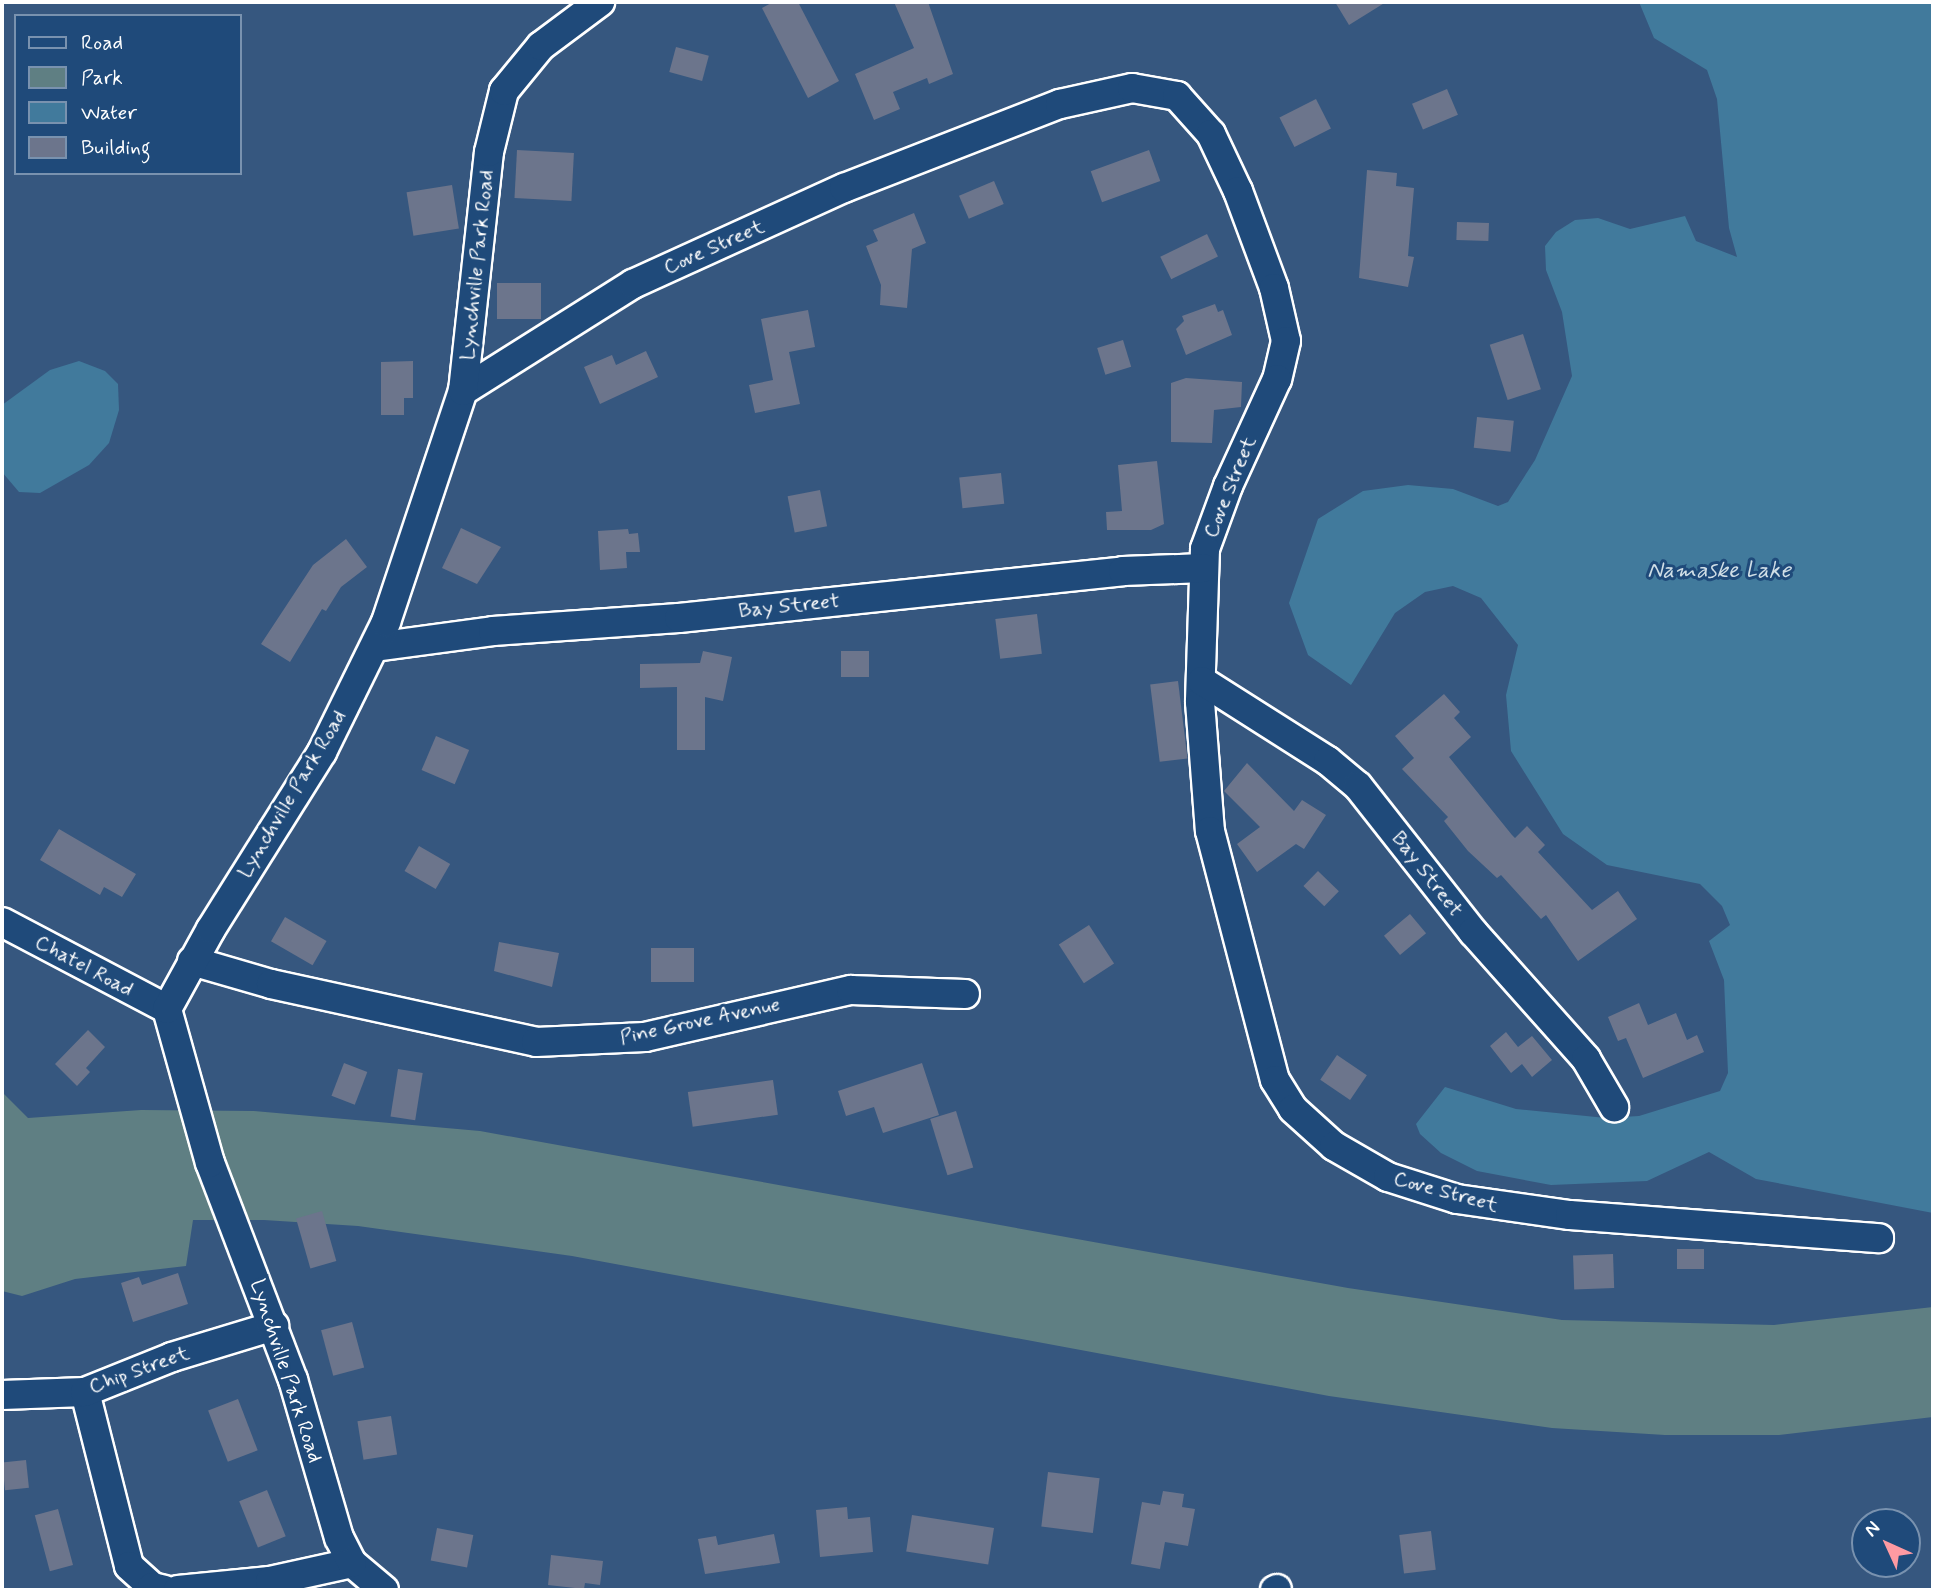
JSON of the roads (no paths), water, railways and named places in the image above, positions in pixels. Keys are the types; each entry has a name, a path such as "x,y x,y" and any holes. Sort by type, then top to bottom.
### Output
{"street":[{"name":"Lynchville Park Road","path":"384,1590 352,1563 329,1512 274,1326 210,1163 167,1009 192,961 322,752 375,647 463,391 498,107 523,63 600,2"},
{"name":"Cove Street","path":"463,391 633,284 844,188 1060,104 1132,89 1163,91 1190,106 1225,161 1274,288 1286,341 1277,379 1210,530 1203,568 1200,740 1205,792 1226,900 1275,1080 1312,1129 1388,1177 1494,1207 1879,1238"},
{"name":"Bay Street","path":"375,647 493,631 679,618 1123,571 1203,568"},
{"name":"Bay Street","path":"1202,681 1351,779 1522,991 1586,1059 1614,1108"},
{"name":"Chatel Road","path":"2,922 167,1009"},
{"name":"Pine Grove Avenue","path":"192,961 271,984 536,1042 645,1037 851,990 965,994"},
{"name":"Chip Street","path":"2,1395 85,1392 172,1357 274,1326"},
{"path":"85,1392 135,1573 152,1587 165,1590"},
{"path":"178,1590 270,1581 352,1563"}],"water":[{"name":"Namaske Lake","path":"1639,2 1933,2 1933,1213 1756,1179 1709,1152 1647,1181 1551,1185 1477,1171 1441,1153 1420,1134 1416,1124 1445,1087 1516,1109 1606,1118 1639,1116 1720,1091 1728,1073 1724,980 1709,941 1730,925 1722,906 1700,884 1607,865 1563,834 1511,751 1506,695 1518,645 1481,598 1453,586 1425,592 1395,613 1351,685 1308,655 1289,603 1318,519 1363,491 1408,485 1453,489 1498,506 1508,502 1535,460 1572,376 1562,312 1546,270 1545,246 1556,232 1575,220 1598,218 1630,229 1685,216 1696,241 1737,257 1729,228 1717,99 1707,70 1654,38"},
{"path":"79,361 105,371 118,384 119,410 109,443 89,465 40,493 19,492 2,472 2,405 50,370"}]}
